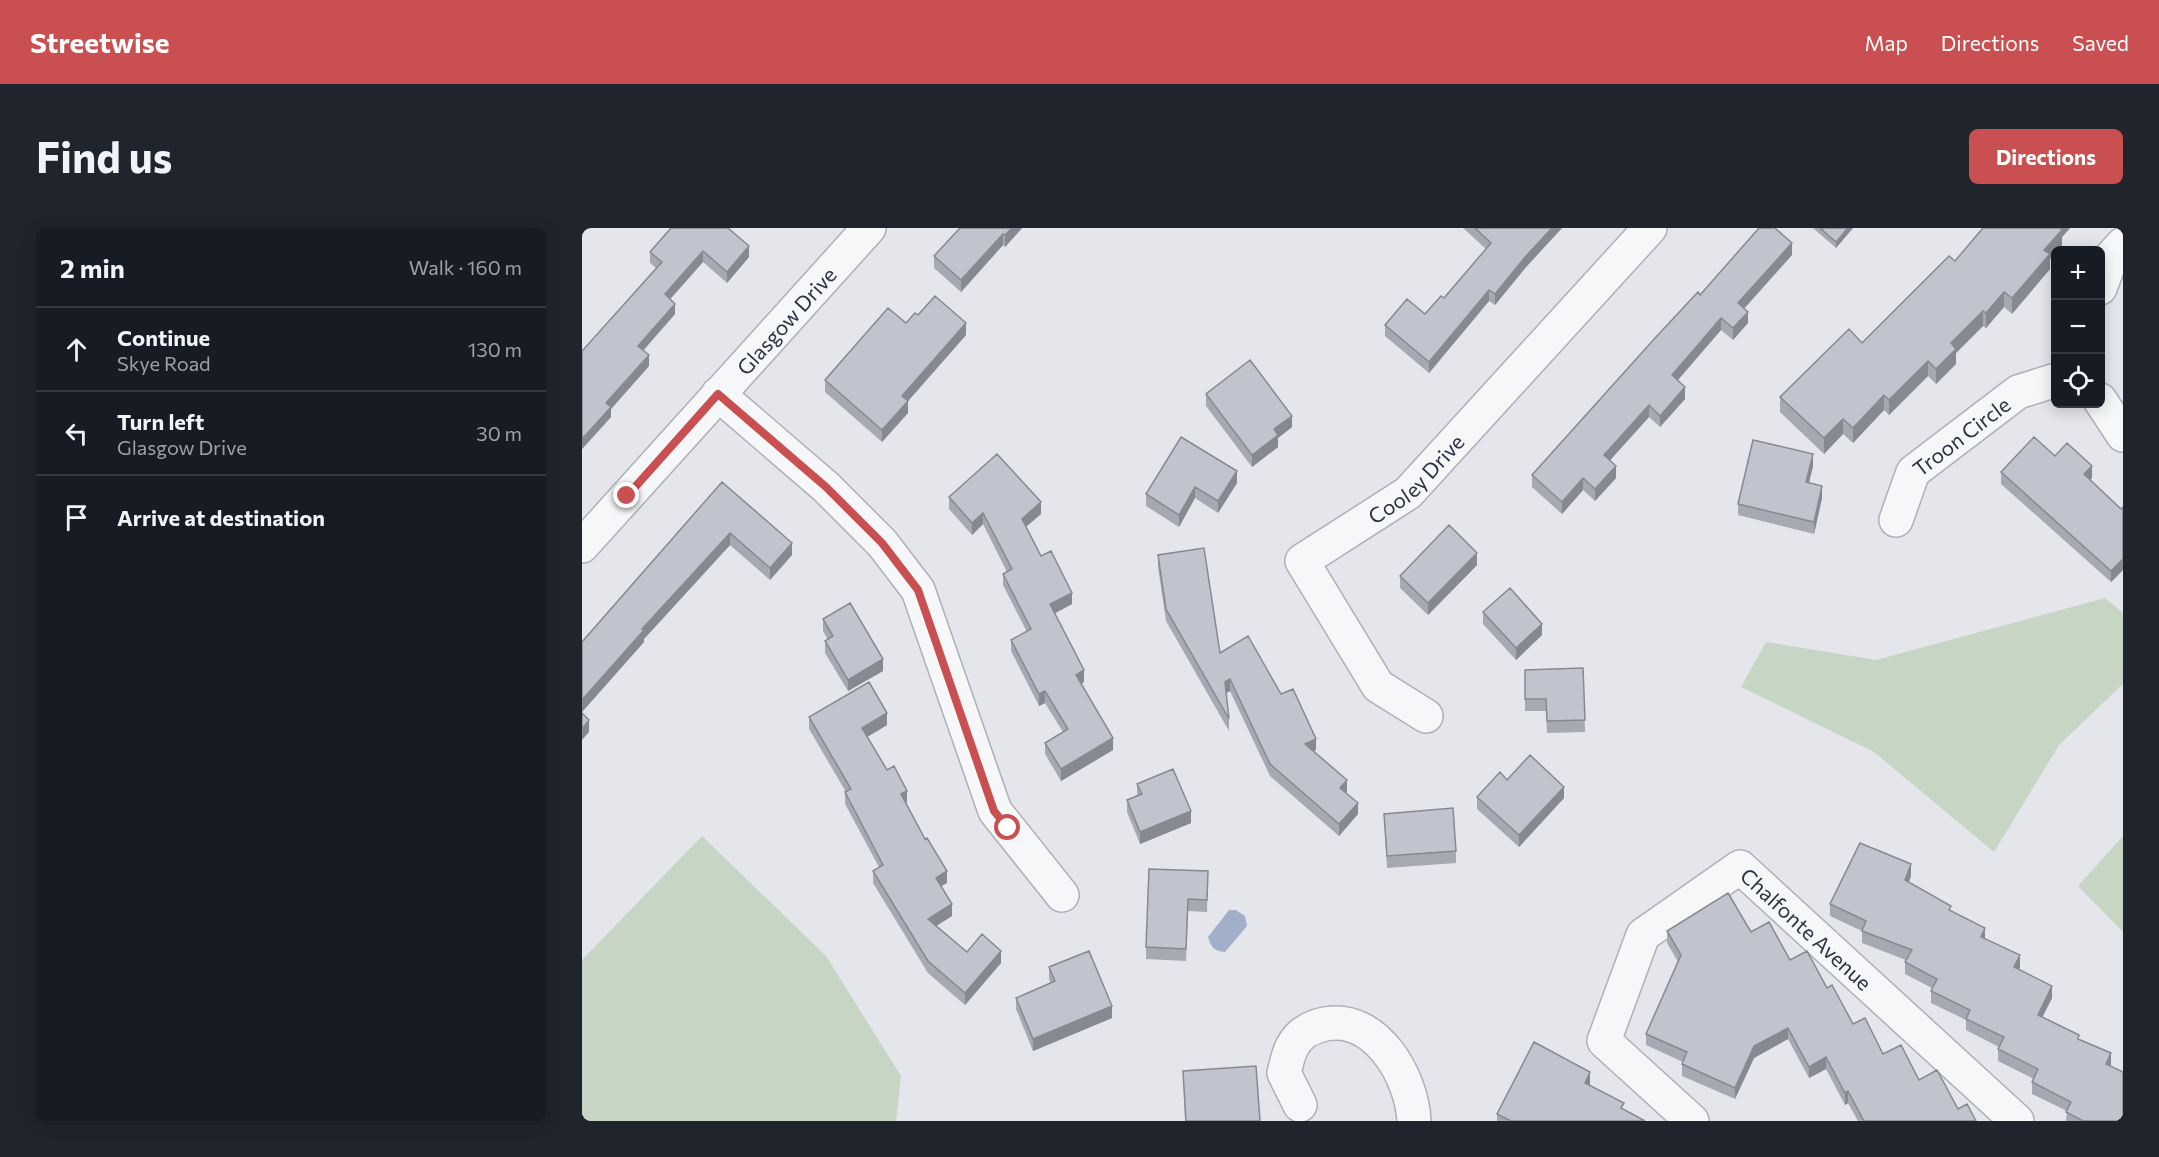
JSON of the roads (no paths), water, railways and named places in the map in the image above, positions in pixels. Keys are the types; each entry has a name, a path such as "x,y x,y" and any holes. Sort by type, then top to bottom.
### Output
{"street":[{"name":"Glasgow Drive","path":"582,546 869,228"},
{"name":"Cooley Drive","path":"1426,716 1378,686 1302,561 1408,493 1650,228"},
{"path":"2105,275 2112,256 2123,244"},
{"name":"Troon Circle","path":"1896,519 1913,472 2018,392 2051,381"},
{"path":"718,394 826,487 882,543 918,590 994,811 1062,895"},
{"path":"2105,408 2123,435"},
{"name":"Chalfonte Avenue","path":"1692,1121 1604,1041 1643,934 1740,867 2018,1121"},
{"path":"1300,1105 1284,1073 1293,1046 1310,1028 1339,1021 1365,1029 1398,1065 1413,1104 1414,1121"}],"water":[{"path":"1229,910 1236,910 1245,916 1247,926 1225,952 1218,951 1210,943 1208,937"}]}
